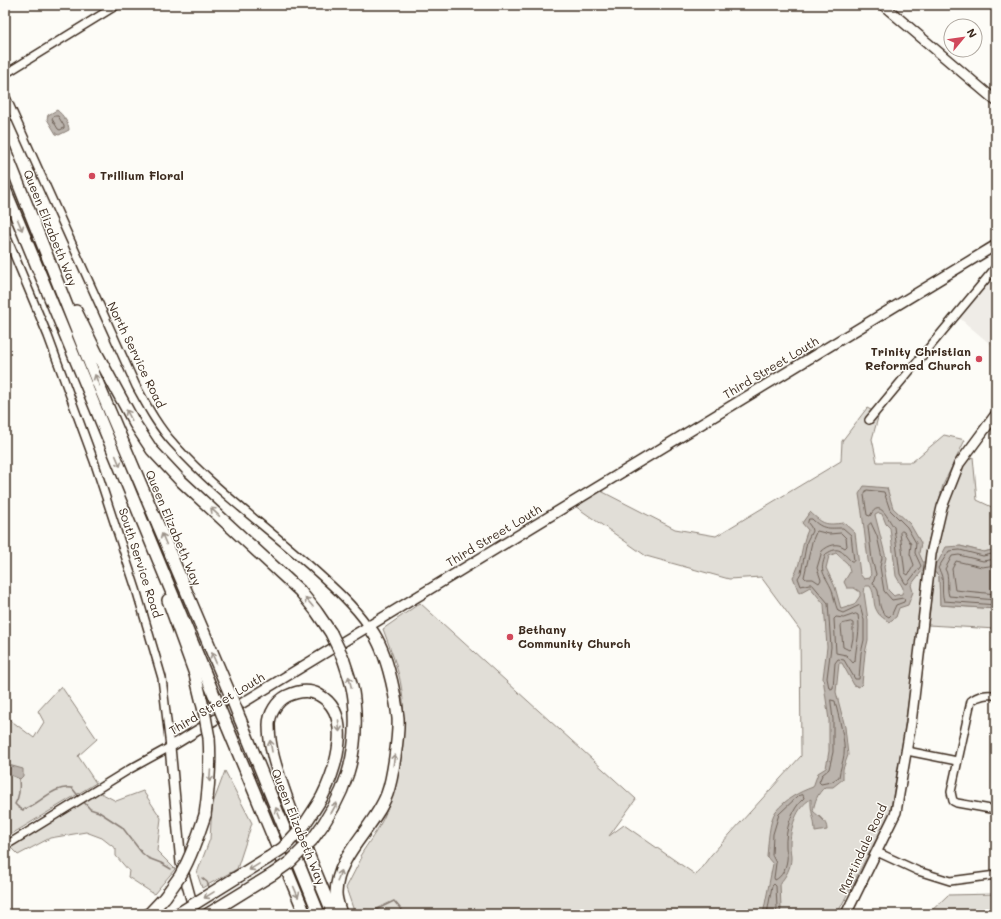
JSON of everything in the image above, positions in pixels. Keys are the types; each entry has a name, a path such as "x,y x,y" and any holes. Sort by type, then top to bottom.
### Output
{"highway":[{"name":"Queen Elizabeth Way","path":"5,150 96,379 230,694 319,914"},
{"name":"Queen Elizabeth Way","path":"5,188 305,914"},
{"path":"32,217 97,354 135,424 152,450 180,480 300,591 316,610 331,633 343,658 350,680 354,699 354,748 343,790 324,825 312,840 290,862 253,887 208,914"},
{"path":"149,914 165,897 179,876 199,834 205,814 209,791 211,760 204,711 195,674 164,590 163,568"},
{"path":"341,914 336,895 338,877 346,859 375,816 387,794 396,746 398,719 389,671 380,646 368,626"},
{"path":"178,914 283,848 304,825 321,798 330,779 336,758 340,728 337,715 331,704 319,694 304,691 295,692 284,697 275,706 269,724 270,746 280,781 294,820 333,914"}],"main road":[{"path":"883,5 996,101"},
{"name":"Third Street Louth","path":"170,746 996,245"},
{"name":"Martindale Road","path":"846,914 896,812 911,723 931,554 942,507 959,464 996,414"},
{"name":"South Service Road","path":"170,746 181,863 195,914"}],"street":[{"path":"5,74 117,5"},
{"name":"North Service Road","path":"5,95 136,386 161,428 173,444 202,473 287,545 335,589 354,608 368,626"},
{"name":"South Service Road","path":"5,233 48,336 92,454 136,589 162,678 170,746"},
{"path":"869,420 996,267"},
{"path":"996,696 991,694 975,698 971,701 951,792 953,800 957,803 996,810"},
{"name":"Third Street Louth","path":"5,846 170,746"},
{"path":"907,751 957,761"},
{"path":"877,852 918,871 950,881 996,875"}],"shaded area":[{"path":"996,273 996,349 957,316"},
{"path":"867,408 879,414 872,439 877,462 912,462 944,435 965,440 943,485 927,547 914,661 903,739 890,813 837,914 355,914 346,888 362,857 360,856 376,832 390,801 400,765 404,726 402,689 396,666 383,629 420,603 636,799 609,836 624,825 696,875 711,855 801,756 800,630 761,577 729,579 646,556 575,506 601,491 675,529 716,536 841,461 842,441"},
{"path":"973,457 977,500 996,509 996,549 984,552 960,546 935,563 939,536 951,498 965,460"},
{"path":"934,572 939,576 940,605 996,609 996,629 928,625"},
{"path":"61,686 97,739 78,756 96,783 5,838 5,716 34,738 44,722 38,711"},
{"path":"225,771 252,823 237,869 202,888 197,873 210,839 212,806"},
{"path":"97,791 116,801 143,791 161,818 157,851 175,869 154,894 128,877 129,871 116,856 116,849 102,838 86,832 50,838 18,855 10,847"},
{"path":"996,894 996,914 928,914 948,895"}],"water":[{"path":"57,110 65,119 69,130 59,135 56,134 47,119 48,115"},
{"path":"864,486 887,488 893,508 910,524 921,543 919,553 923,562 938,562 946,547 960,546 984,552 996,549 996,609 940,605 939,576 936,573 922,571 911,585 913,592 908,605 899,608 896,617 889,622 878,613 870,586 865,586 864,593 868,620 868,640 865,653 862,684 859,687 854,685 842,663 839,663 836,692 845,727 848,755 843,769 843,779 833,787 825,787 818,795 816,801 813,811 824,821 827,830 815,832 811,799 801,807 791,832 790,865 786,875 780,883 780,914 763,914 773,864 767,857 769,833 774,815 788,799 813,787 818,773 826,768 829,751 829,720 823,678 827,647 824,604 810,587 799,593 793,577 798,566 808,530 802,523 810,512 825,523 844,523 855,533 860,574 864,579 870,578 871,571 868,560 859,494","holes":["879,513 882,514 886,524 890,528 896,576 903,588 902,594 894,596 888,590 884,567 886,558 875,515","836,553 848,564 850,572 844,582 847,588 854,588 860,592 860,596 854,605 841,609 835,587 826,568 829,556"]},
{"path":"5,764 23,769 23,776 20,779 5,773"}],"waterway":[{"path":"19,779 20,786 18,798 15,804 23,810 59,789 72,788 80,798"},
{"path":"83,801 90,809 99,812 122,827 142,853 148,858 171,869"},
{"path":"202,878 207,882 210,889"},
{"path":"367,914 394,901 405,914"}],"place":[{"name":"Trillium Floral","path":"92,176"},
{"name":"Trinity Christian Reformed Church","path":"979,359"},
{"name":"Bethany Community Church","path":"510,637"}]}
